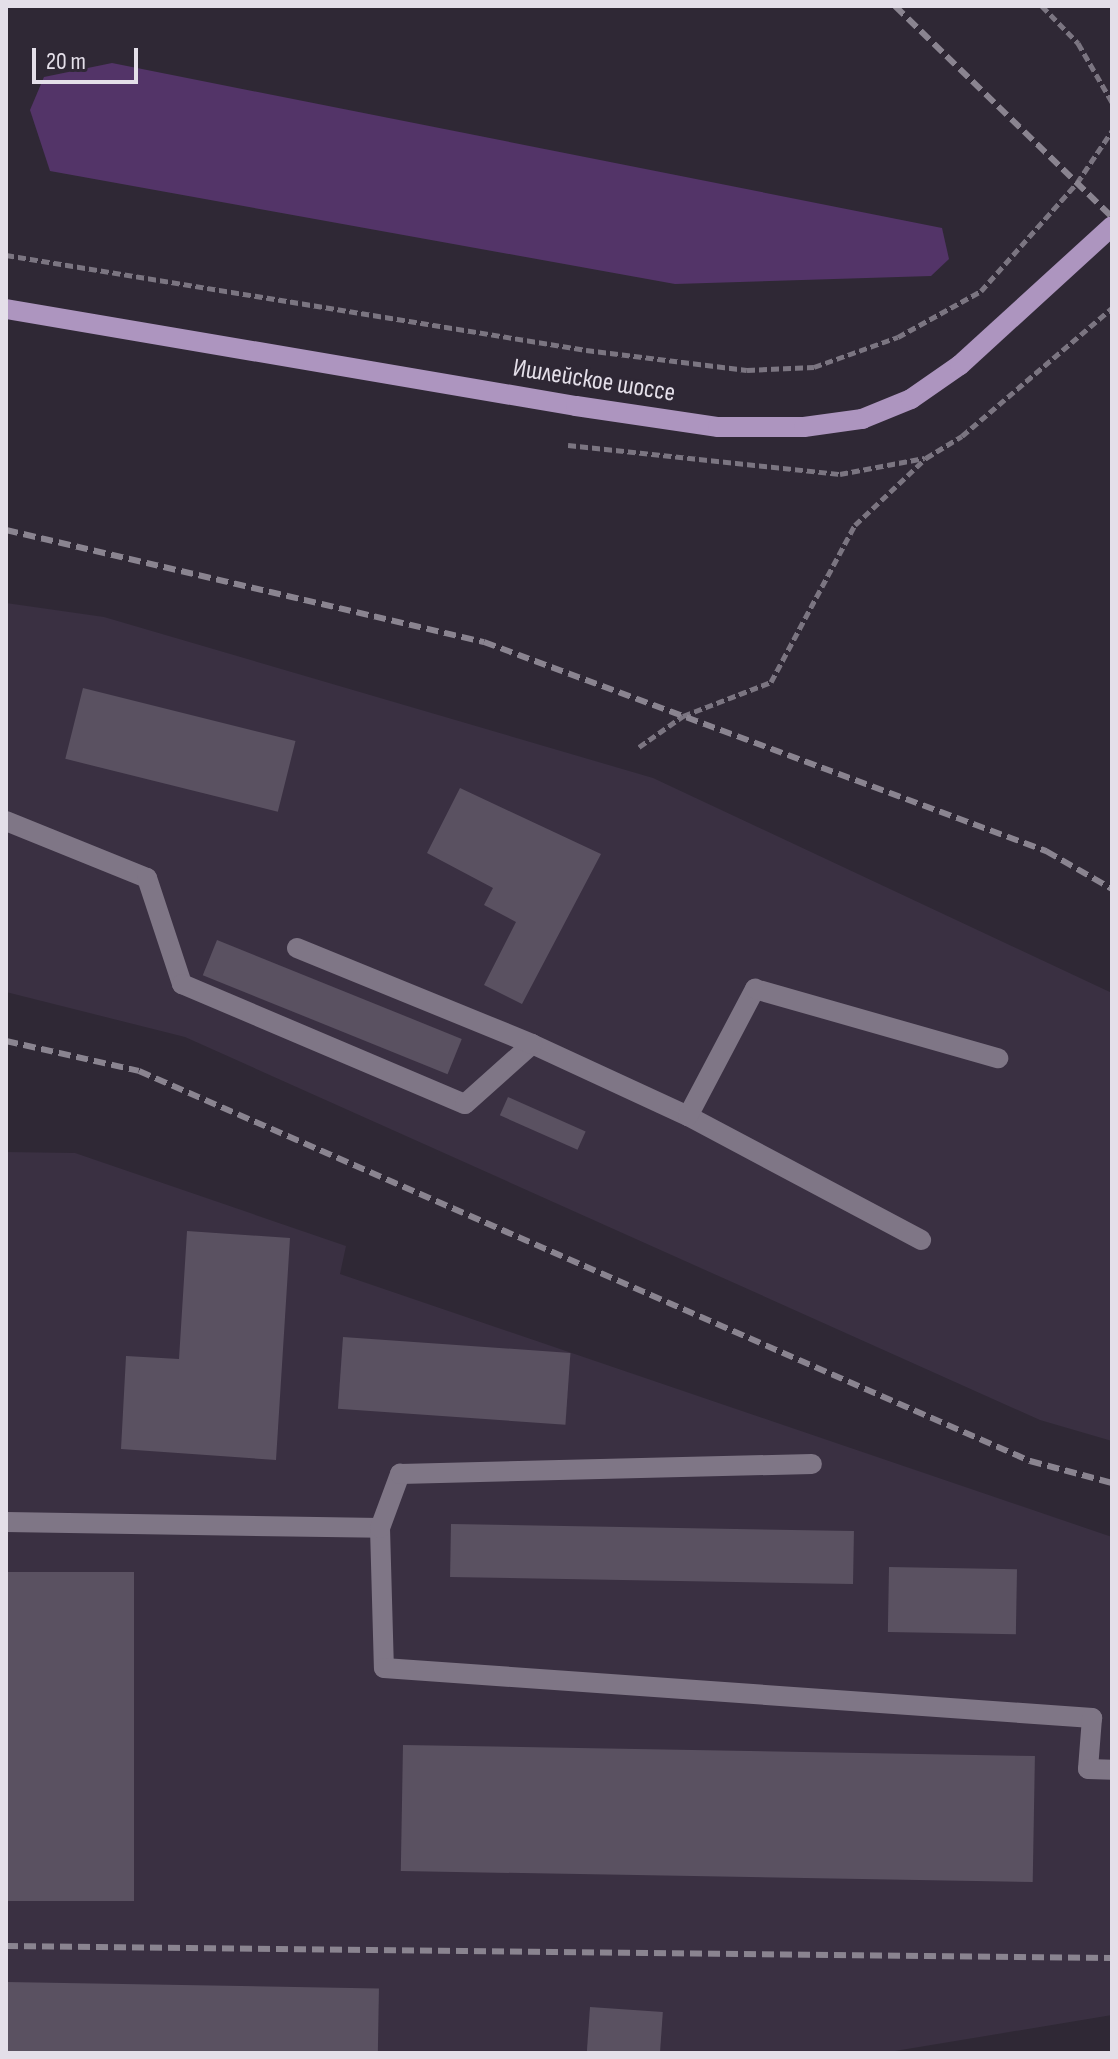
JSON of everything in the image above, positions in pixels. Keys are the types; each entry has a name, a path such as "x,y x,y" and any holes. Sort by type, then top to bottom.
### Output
{"main road":[{"name":"Ишлейское шоссе","path":"6,309 576,406 718,427 804,427 862,419 911,399 960,365 1112,226"}],"lane":[{"path":"6,821 147,878 182,984 465,1104 532,1044"},
{"path":"297,948 532,1044 688,1116 921,1240"},
{"path":"688,1116 755,989 998,1058"},
{"path":"812,1464 400,1474 380,1528 384,1668 1092,1718 1088,1769 1112,1770"},
{"path":"6,1522 380,1528"}],"path":[{"path":"1042,6 1078,43 1112,102"},
{"path":"6,255 586,350 747,370 814,367 898,337 981,291 1077,183 1112,131"},
{"path":"639,747 683,716 771,682 855,525 926,458 962,436 1112,308"},
{"path":"568,445 840,474 926,458"}],"shaded area":[{"path":"112,63 942,228 949,259 931,276 675,284 50,171 30,110 44,77"},
{"path":"6,603 104,617 653,778 1112,993 1112,1441 1040,1420 185,1037 6,992"},
{"path":"6,1152 75,1153 346,1246 340,1274 1112,1537 1112,2015 883,2053 6,2053"}],"building":[{"path":"83,688 295,741 278,812 65,759"},
{"path":"460,788 601,854 522,1004 484,985 516,922 484,905 493,888 427,853"},
{"path":"217,940 462,1039 448,1074 203,975"},
{"path":"508,1097 586,1132 578,1150 500,1115"},
{"path":"187,1231 290,1238 276,1460 121,1449 126,1356 179,1359"},
{"path":"343,1337 570,1353 565,1425 338,1409"},
{"path":"451,1524 854,1531 853,1584 450,1577"},
{"path":"889,1567 1017,1569 1016,1634 888,1632"},
{"path":"6,1572 134,1572 134,1901 6,1901"},
{"path":"403,1745 1035,1756 1033,1882 401,1871"},
{"path":"6,1982 379,1989 378,2053 6,2053"},
{"path":"590,2007 663,2012 660,2053 587,2053"}],"railway":[{"path":"895,6 1112,217"},
{"path":"6,530 484,642 1046,851 1112,889"},
{"path":"6,1041 139,1071 1030,1461 1112,1483"},
{"path":"6,1946 1112,1958"}]}
